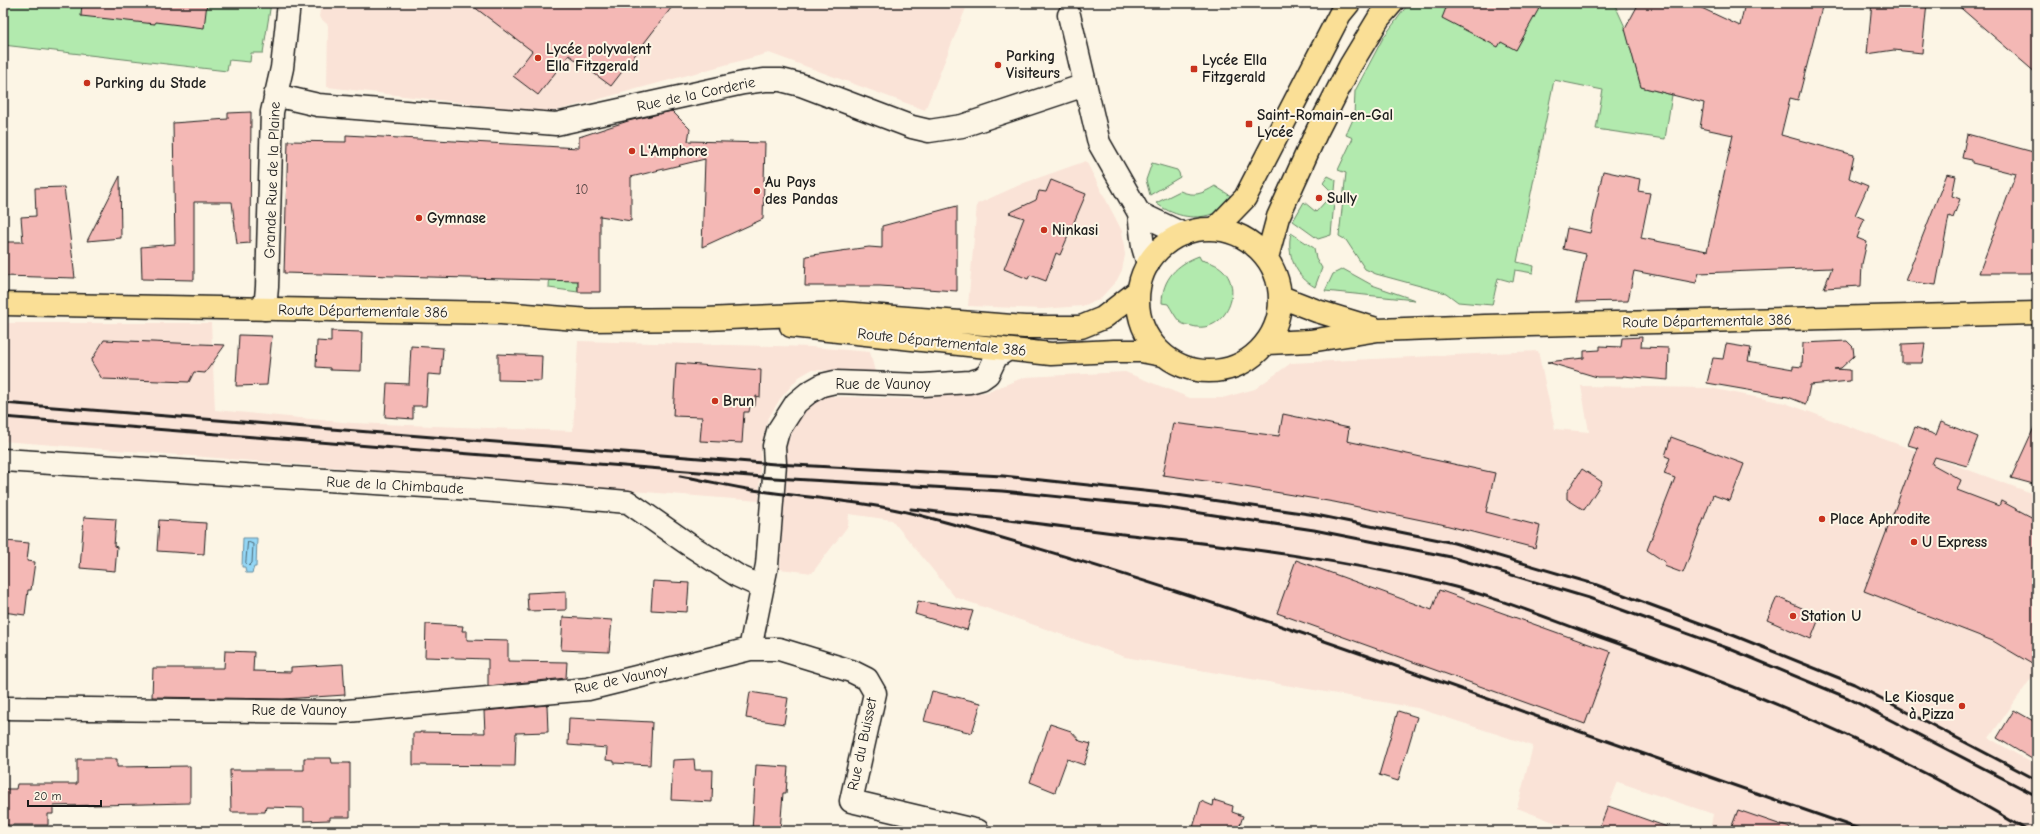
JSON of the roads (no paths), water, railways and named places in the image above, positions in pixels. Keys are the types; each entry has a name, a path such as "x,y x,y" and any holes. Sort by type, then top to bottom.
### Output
{"main road":[{"path":"1216,229 1246,198 1340,14 1349,3"},
{"path":"1267,258 1278,217 1317,131 1350,66 1379,18 1392,3"},
{"path":"1199,229 1216,229 1235,233 1253,243 1267,258 1277,276 1281,297 1278,321 1267,343 1250,360 1229,370 1205,373 1182,367 1162,355 1147,337 1139,315 1138,291 1142,276 1148,264 1164,245 1183,234 1199,229"},
{"name":"Route Départementale 386","path":"3,304 265,310 501,313 589,320 722,318 842,313 1025,327 1081,327 1103,318 1138,291"},
{"name":"Route Départementale 386","path":"1281,297 1317,311 1378,330"},
{"name":"Route Départementale 386","path":"1267,343 1310,341 1378,330 1485,326 2037,313"},
{"name":"Route Départementale 386","path":"722,318 1051,354 1141,351 1162,355"},
{"path":"1007,350 1081,327"}],"street":[{"name":"Grande Rue de la Plaine","path":"265,310 272,112 282,68 289,3"},
{"path":"1069,15 1098,143 1139,213 1143,247 1148,264"},
{"name":"Rue de la Corderie","path":"275,96 318,106 556,124 743,83 765,80 781,80 801,85 912,127 929,131 962,126 1085,85"},
{"path":"1139,213 1183,234"},
{"name":"Rue de Vaunoy","path":"3,708 336,712 588,689 750,649 767,565 775,464 774,446 778,431 796,403 808,393 822,385 835,382 923,385 970,382 981,379 988,374 996,357 1007,350"},
{"name":"Rue de la Chimbaude","path":"3,460 450,488 628,502 688,544 738,576 762,587"},
{"name":"Rue du Buisset","path":"750,649 779,649 851,671 867,679 875,693 851,801 978,831"}],"water":[{"path":"243,538 257,538 256,567 254,567 252,573 246,573 245,567 242,567"}],"railway":[{"path":"3,403 775,464 1003,476 1163,493 1316,515 1454,543 1594,584 1735,636 1854,684 2037,780"},
{"path":"3,417 774,478 1002,491 1161,507 1314,530 1451,557 1589,598 1730,649 1848,698 2037,796"},
{"path":"680,476 753,490 858,503 899,510 1077,560 1155,584 1310,636 1865,831"},
{"path":"911,509 1292,555 1405,575 1481,594 1706,676 1816,721 1871,746 1924,773 1977,801 2028,831"}],"place":[{"name":"Lycée polyvalent Ella Fitzgerald","path":"538,58"},
{"name":"Parking Visiteurs","path":"998,65"},
{"name":"Lycée Ella Fitzgerald","path":"1194,69"},
{"name":"Parking du Stade","path":"87,83"},
{"name":"Saint-Romain-en-Gal Lycée","path":"1249,124"},
{"name":"L'Amphore","path":"632,151"},
{"name":"Au Pays des Pandas","path":"757,191"},
{"name":"Sully","path":"1319,198"},
{"name":"Gymnase","path":"419,218"},
{"name":"Ninkasi","path":"1044,230"},
{"name":"Brun","path":"715,401"},
{"name":"Place Aphrodite","path":"1822,519"},
{"name":"U Express","path":"1914,542"},
{"name":"Station U","path":"1793,616"},
{"name":"Le Kiosque à Pizza","path":"1962,706"}]}
